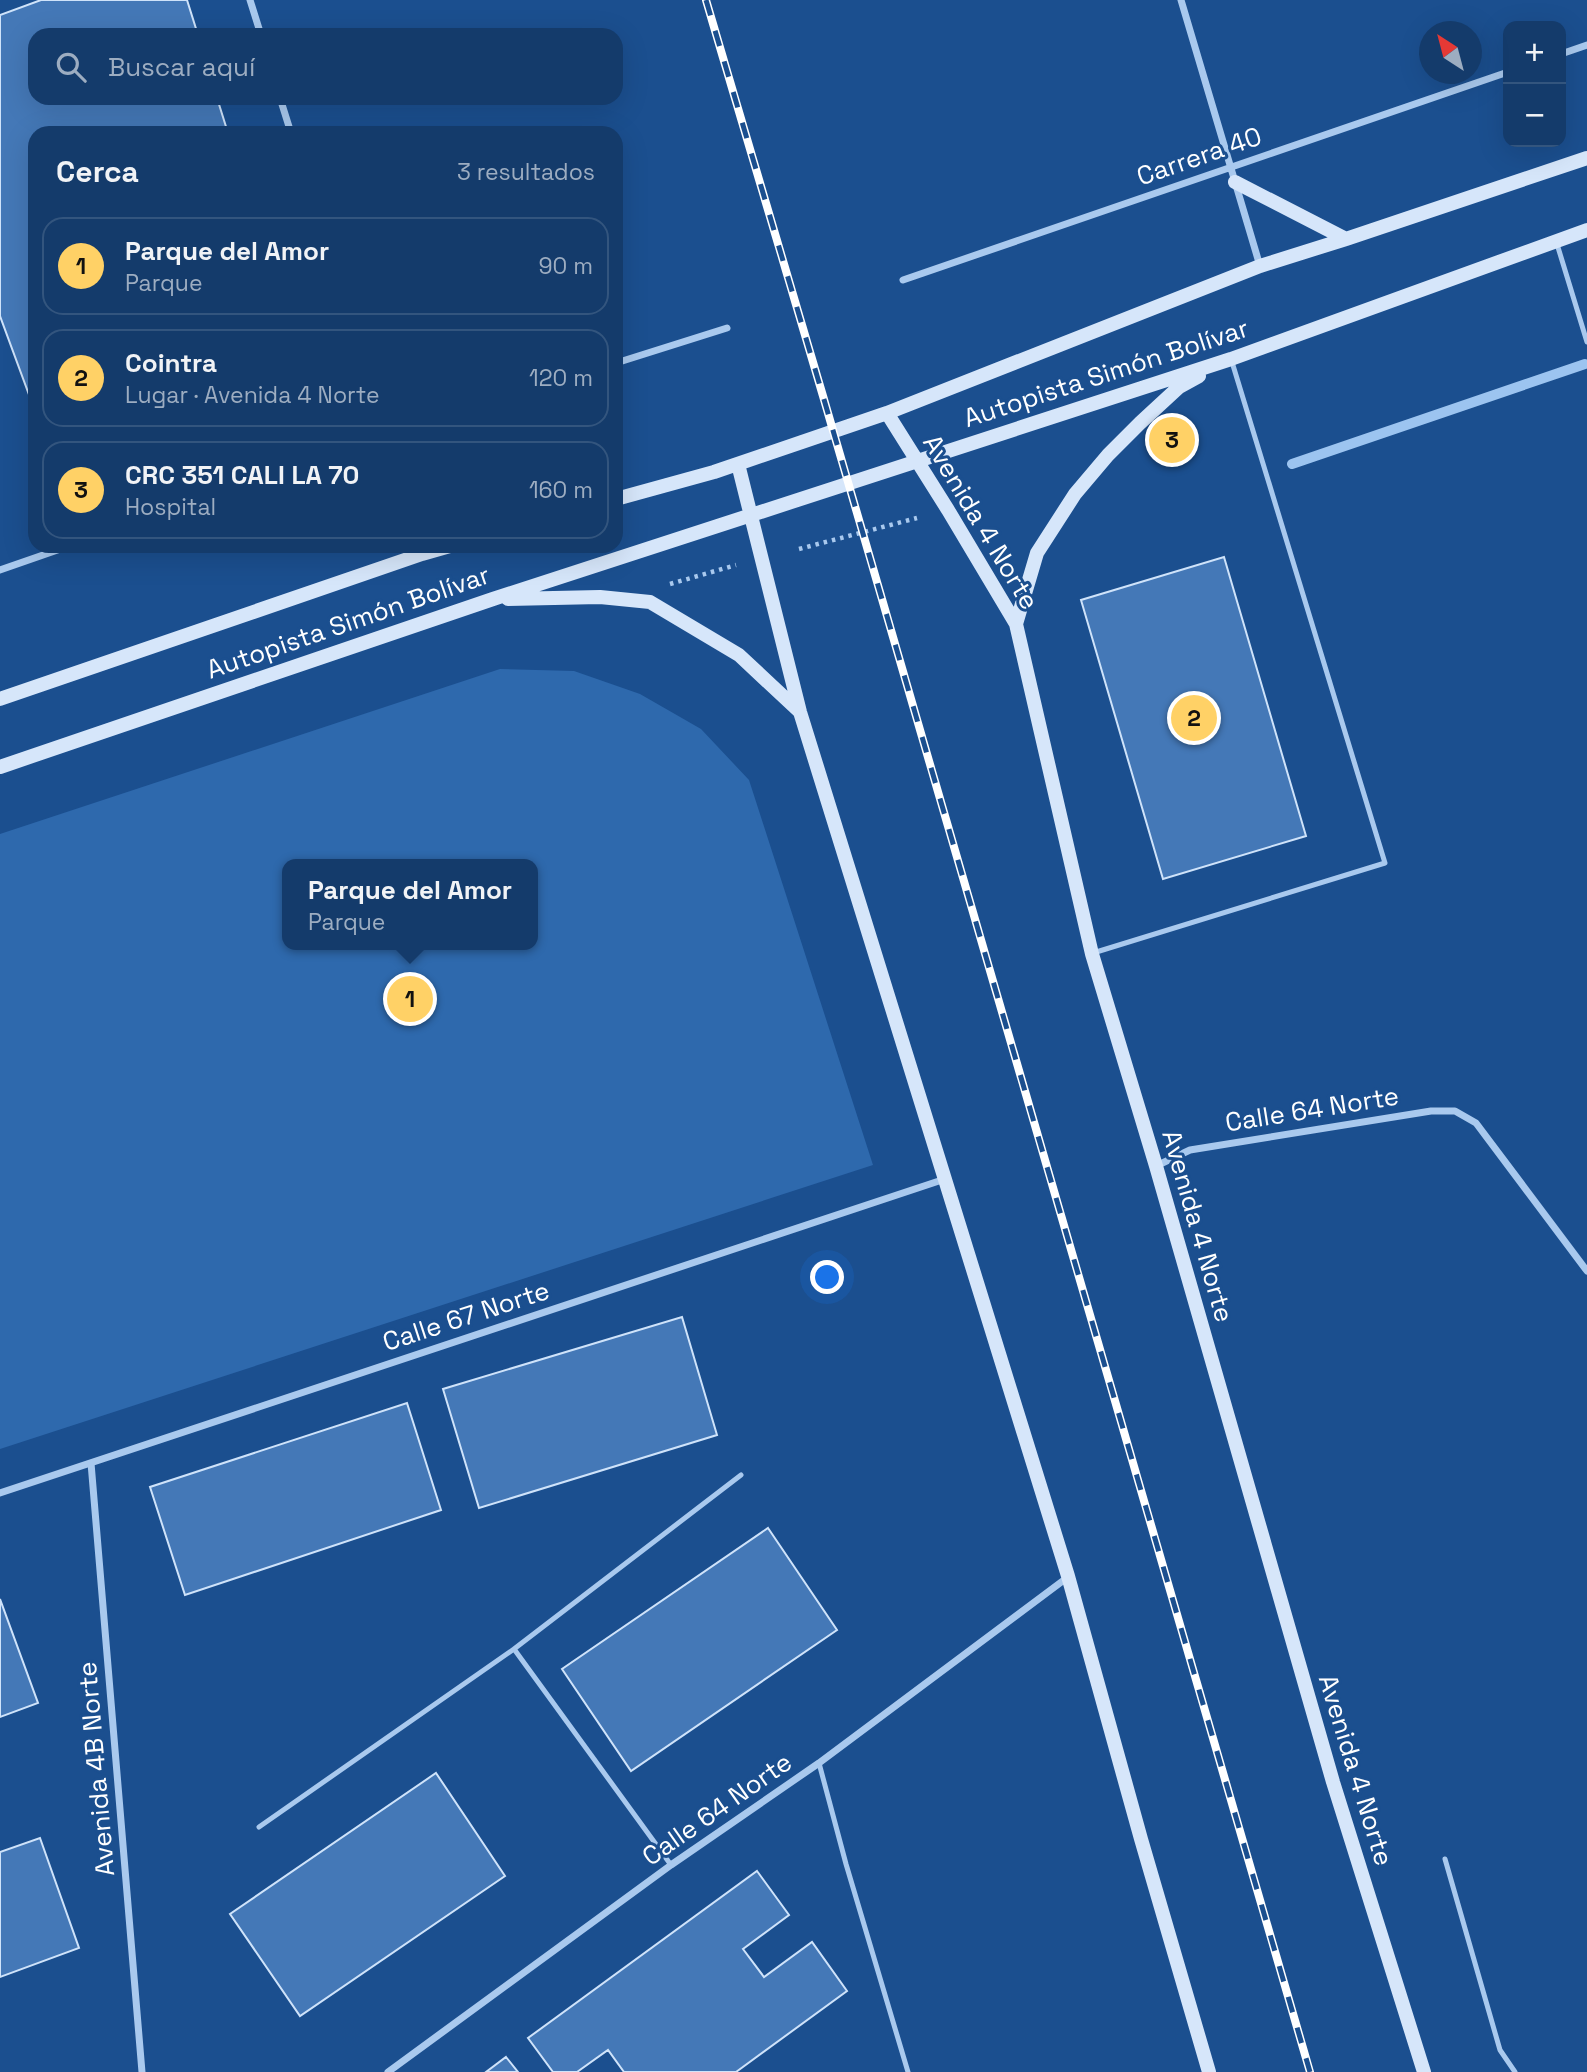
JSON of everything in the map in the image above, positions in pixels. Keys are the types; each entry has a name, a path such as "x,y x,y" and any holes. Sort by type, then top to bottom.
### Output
{"main road":[{"name":"Autopista Simón Bolívar","path":"623,497 738,464 887,414 1260,266 1587,158"},
{"path":"1235,182 1346,239"},
{"name":"Autopista Simón Bolívar","path":"0,767 493,599 1231,359 1587,230"},
{"path":"1016,624 1037,553 1075,494 1108,455 1179,387 1231,359"},
{"name":"Avenida 4 Norte","path":"887,414 1016,624 1092,954 1156,1166 1333,1782 1424,2072"},
{"path":"738,464 800,712 1068,1576 1144,1852 1209,2072"},
{"name":"Autopista Simón Bolívar","path":"0,699 413,553"},
{"path":"493,599 600,597 650,602 739,655 800,712"}],"street":[{"path":"250,0 259,28"},
{"path":"1181,0 1260,266"},
{"path":"1566,52 1587,45"},
{"name":"Carrera 40","path":"903,280 1503,74"},
{"path":"282,105 289,126"},
{"path":"623,361 727,328"},
{"path":"0,570 49,553"},
{"name":"Calle 64 Norte","path":"1156,1166 1190,1150 1430,1111 1455,1111 1476,1123 1587,1271"},
{"name":"Calle 67 Norte","path":"0,1493 946,1179"},
{"name":"Avenida 4B Norte","path":"91,1463 142,2072"},
{"name":"Calle 64 Norte","path":"388,2072 671,1865 819,1763 1068,1576"}],"lane":[{"path":"1556,241 1587,342"},
{"path":"1092,954 1385,863 1231,359"},
{"path":"260,1827 514,1649 741,1475"},
{"path":"514,1649 671,1865"},
{"path":"819,1763 908,2072"},
{"path":"1445,1859 1500,2050 1515,2072"}],"path":[{"path":"799,549 917,518"},
{"path":"669,584 749,562"}],"shaded area":[{"path":"500,669 574,671 640,694 701,729 749,780 873,1165 0,1449 0,834"}],"building":[{"path":"41,0 187,0 196,28 28,28 28,105 219,105 226,126 28,126 28,392 0,316 0,15"},
{"path":"1224,557 1306,836 1163,879 1081,600"},
{"path":"682,1317 717,1435 479,1508 443,1389"},
{"path":"407,1403 441,1510 185,1595 150,1487"},
{"path":"768,1528 837,1630 631,1771 562,1669"},
{"path":"0,1599 38,1703 0,1717"},
{"path":"436,1773 505,1876 300,2016 230,1914"},
{"path":"40,1838 79,1948 0,1977 0,1852"},
{"path":"757,1871 789,1915 743,1949 764,1977 812,1942 847,1991 736,2072 624,2072 608,2050 577,2072 553,2072 528,2038"},
{"path":"506,2057 518,2072 486,2072"}],"waterway":[{"path":"1292,464 1585,364"}],"railway":[{"path":"706,0 1310,2072"}],"place":[{"name":"CRC 351 CALI LA 70","path":"1172,440"},
{"name":"Cointra","path":"1194,718"},
{"name":"Parque del Amor","path":"410,999"}]}
